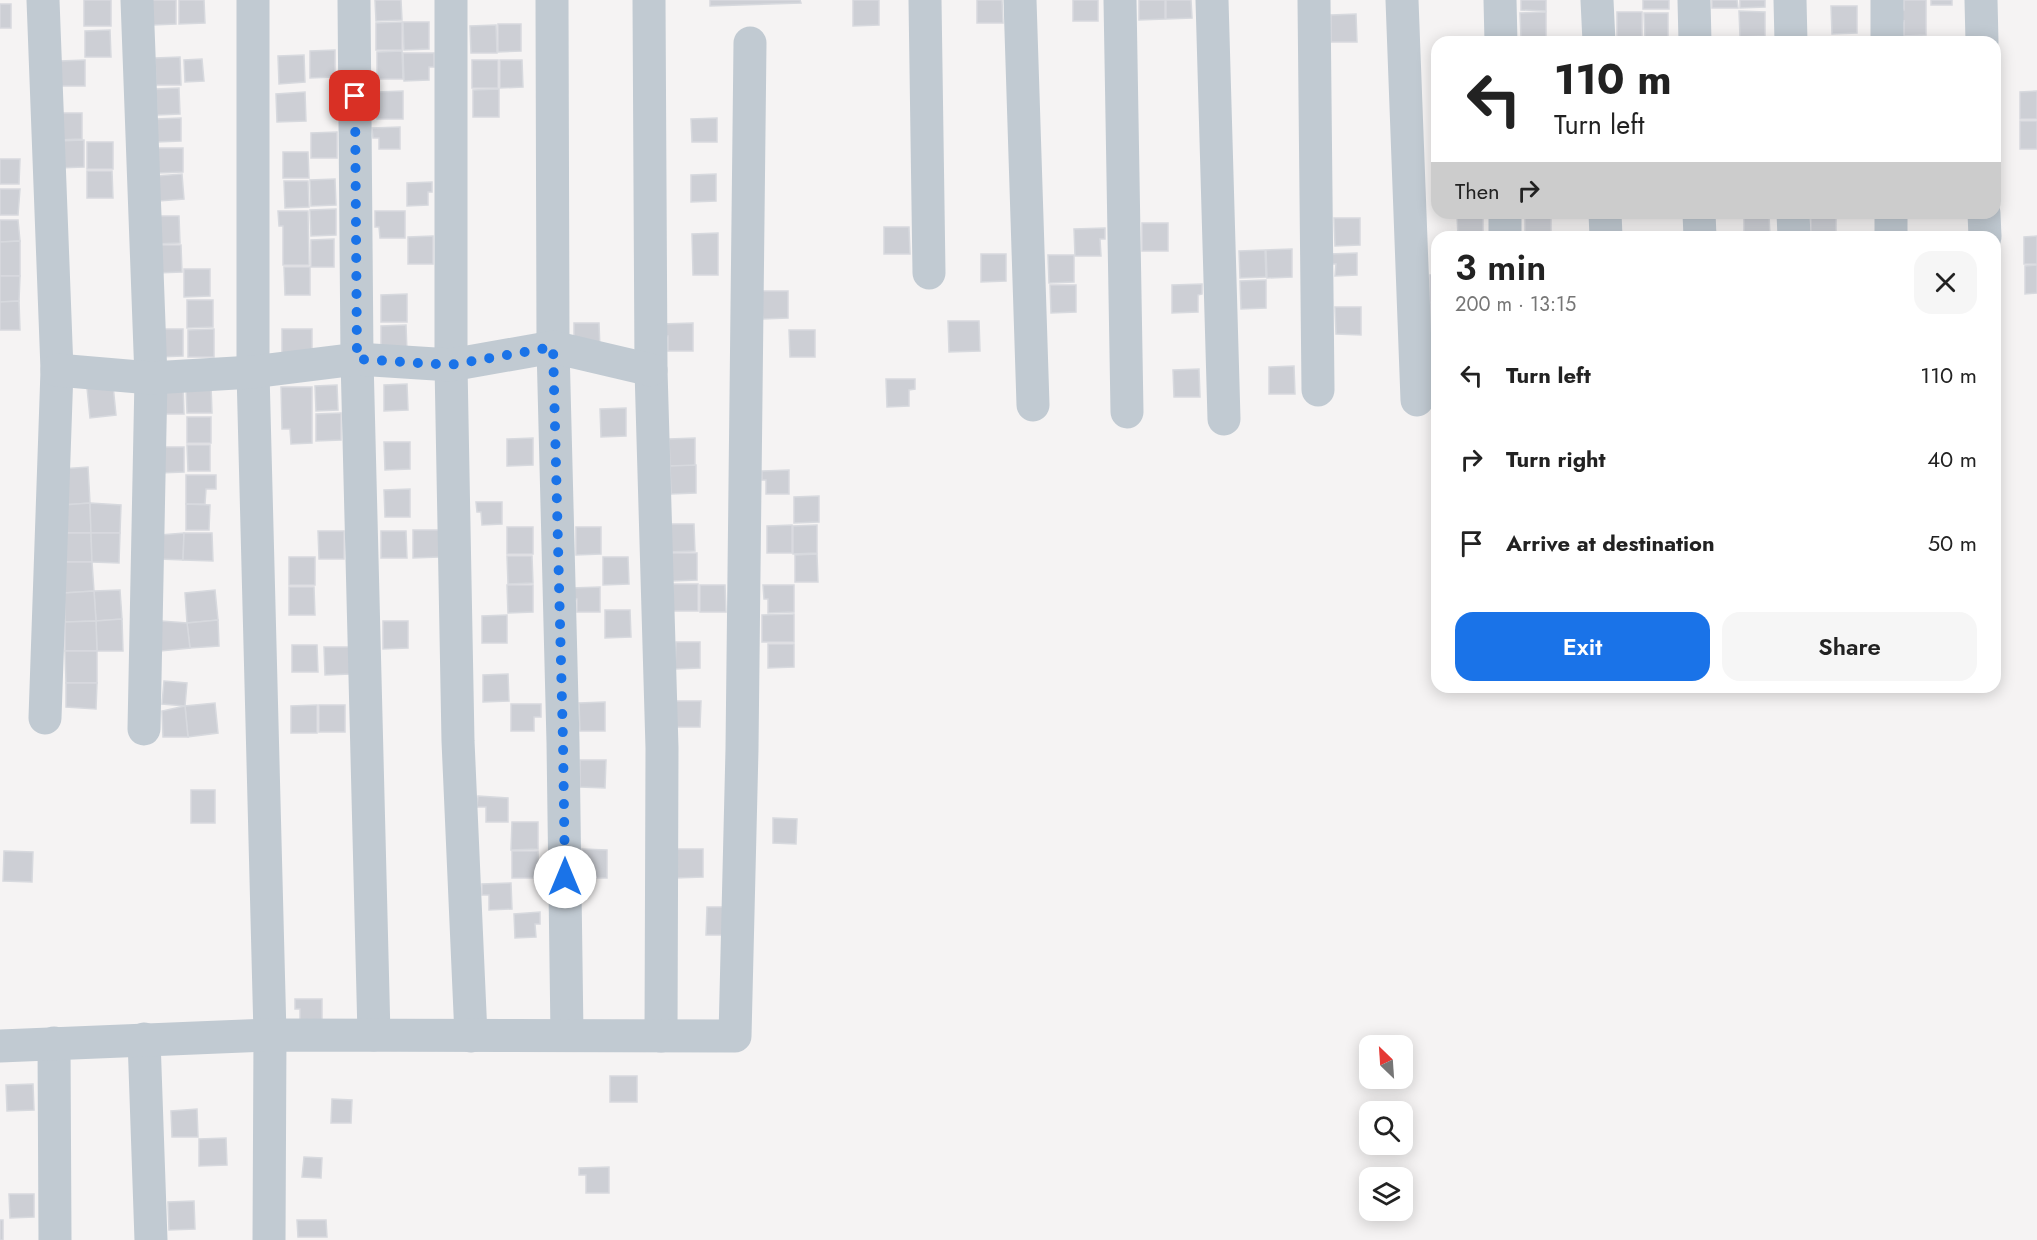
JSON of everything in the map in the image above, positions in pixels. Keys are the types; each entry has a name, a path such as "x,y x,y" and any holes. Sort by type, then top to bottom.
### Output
{"street":[{"path":"43,0 57,370 45,718"},
{"path":"137,0 151,378 144,729"},
{"path":"253,0 253,372 270,1035 269,1240"},
{"path":"354,0 357,359 374,1035"},
{"path":"451,0 450,365 458,741 471,1035"},
{"path":"552,0 553,347 563,742 567,1035"},
{"path":"649,0 651,370 662,748 661,1036"},
{"path":"925,0 929,273"},
{"path":"1020,0 1033,405"},
{"path":"1120,0 1127,412"},
{"path":"1212,0 1224,419"},
{"path":"1314,0 1318,390"},
{"path":"1402,0 1417,400"},
{"path":"1500,0 1501,36"},
{"path":"1598,0 1599,36"},
{"path":"1694,0 1695,36"},
{"path":"1790,0 1791,36"},
{"path":"1887,0 1887,36"},
{"path":"1981,0 1982,36"},
{"path":"0,1046 270,1035 735,1036 742,749 750,43"},
{"path":"57,370 151,378 253,372 357,359 450,365 553,347 651,370"},
{"path":"144,1039 151,1240"},
{"path":"54,1043 56,1240"}],"building":[{"path":"84,0 111,0 111,26 84,26"},
{"path":"152,0 176,0 176,24 153,25"},
{"path":"179,0 204,0 205,23 179,24"},
{"path":"375,0 401,0 402,20 376,21"},
{"path":"710,0 800,0 801,3 710,6"},
{"path":"853,0 879,0 879,25 853,26"},
{"path":"977,0 1002,0 1003,23 977,23"},
{"path":"1073,0 1098,0 1098,21 1073,21"},
{"path":"1139,0 1165,0 1165,19 1139,20"},
{"path":"1166,0 1191,0 1192,18 1166,19"},
{"path":"1521,0 1546,0 1546,11 1521,10"},
{"path":"1643,0 1669,0 1669,9 1643,9"},
{"path":"1712,0 1737,0 1738,8 1712,8"},
{"path":"1740,0 1765,0 1765,7 1740,8"},
{"path":"1904,0 1926,0 1926,35 1904,36 1904,21 1898,22 1898,10 1904,10"},
{"path":"1931,0 1952,0 1952,5 1931,5"},
{"path":"0,4 11,4 11,28 0,28"},
{"path":"1831,6 1857,6 1857,33 1832,34"},
{"path":"1739,11 1765,12 1765,36 1740,36"},
{"path":"1546,12 1546,36 1521,36 1520,13"},
{"path":"1617,12 1642,12 1642,36 1617,36"},
{"path":"1644,13 1668,13 1668,36 1645,36"},
{"path":"1356,14 1357,42 1331,42 1331,15"},
{"path":"402,22 402,50 376,50 376,23"},
{"path":"403,22 429,22 429,49 404,50"},
{"path":"498,24 521,24 521,51 498,52"},
{"path":"496,25 497,53 471,53 470,26"},
{"path":"110,30 111,57 85,57 85,31"},
{"path":"335,50 335,77 310,78 310,51"},
{"path":"402,51 403,79 377,79 377,52"},
{"path":"403,53 434,53 434,67 429,67 429,80 404,81"},
{"path":"304,55 305,82 279,84 278,56"},
{"path":"180,57 181,85 156,85 155,58"},
{"path":"202,59 204,81 185,82 184,60"},
{"path":"85,60 85,86 60,86 60,61"},
{"path":"472,60 498,60 498,88 472,88"},
{"path":"500,60 522,60 523,87 500,88"},
{"path":"179,88 180,114 157,115 156,89"},
{"path":"499,89 499,117 473,117 473,90"},
{"path":"403,91 403,119 377,119 377,92"},
{"path":"2037,91 2037,119 2020,119 2020,92"},
{"path":"305,92 306,121 277,122 276,94"},
{"path":"56,113 82,113 82,139 57,140"},
{"path":"181,118 181,141 157,142 156,119"},
{"path":"717,118 717,142 692,142 691,119"},
{"path":"2020,121 2037,121 2037,149 2020,149"},
{"path":"400,127 400,149 379,149 379,138 373,138 372,128"},
{"path":"337,132 337,158 311,158 311,133"},
{"path":"84,140 84,167 58,168 58,141"},
{"path":"87,142 113,142 113,169 87,169"},
{"path":"157,148 183,148 183,172 157,173"},
{"path":"283,152 308,152 309,178 283,178"},
{"path":"0,159 20,159 19,184 0,184"},
{"path":"87,171 112,171 113,198 87,198"},
{"path":"182,174 184,199 159,201 157,176"},
{"path":"716,174 716,201 691,202 691,175"},
{"path":"335,179 336,205 311,206 310,180"},
{"path":"284,181 308,181 309,207 285,208"},
{"path":"432,182 432,192 428,192 428,205 407,206 407,183"},
{"path":"0,189 20,189 18,215 0,215"},
{"path":"336,209 336,235 311,236 310,210"},
{"path":"278,211 308,211 309,265 283,265 283,226 279,226"},
{"path":"375,211 405,211 405,238 380,238 379,227 375,227"},
{"path":"154,216 179,216 180,243 154,244"},
{"path":"1334,218 1360,218 1360,245 1335,246"},
{"path":"1457,219 1483,219 1483,231 1458,231"},
{"path":"1525,219 1551,219 1551,231 1525,231"},
{"path":"1744,219 1769,219 1770,231 1744,231"},
{"path":"1811,219 1836,219 1836,231 1811,231"},
{"path":"0,220 18,220 20,241 0,242"},
{"path":"1142,223 1168,223 1168,251 1142,251"},
{"path":"884,227 909,227 910,254 884,254"},
{"path":"1105,228 1105,239 1100,239 1101,256 1075,256 1074,229"},
{"path":"718,233 718,275 693,275 692,234"},
{"path":"433,236 433,264 408,264 408,237"},
{"path":"2037,236 2037,264 2024,264 2024,237"},
{"path":"334,239 334,267 311,267 311,240"},
{"path":"20,241 20,276 0,276 0,242"},
{"path":"156,245 181,245 182,272 156,273"},
{"path":"1292,249 1292,277 1267,278 1266,250"},
{"path":"1265,250 1266,277 1240,278 1239,251"},
{"path":"1357,253 1357,275 1335,276 1336,264 1329,264 1329,254"},
{"path":"981,254 1006,254 1006,281 981,282"},
{"path":"1048,255 1074,255 1074,282 1049,283"},
{"path":"2037,265 2037,293 2025,294 2025,266"},
{"path":"284,267 310,267 310,295 285,295"},
{"path":"184,269 210,269 210,296 184,297"},
{"path":"1430,275 1431,275 1431,302"},
{"path":"0,276 20,276 19,301 0,302"},
{"path":"1266,280 1266,308 1241,309 1240,281"},
{"path":"1202,284 1202,294 1198,295 1198,312 1172,313 1172,285"},
{"path":"1050,285 1076,285 1076,312 1051,313"},
{"path":"758,291 788,291 788,318 763,319"},
{"path":"407,294 407,322 381,322 381,295"},
{"path":"187,300 213,300 213,327 187,328"},
{"path":"19,301 20,330 0,330 0,302"},
{"path":"1335,307 1361,307 1361,335 1336,334"},
{"path":"948,321 979,321 980,351 949,352"},
{"path":"574,323 599,323 600,350 574,350"},
{"path":"693,323 693,351 668,351 668,336 661,336 661,324"},
{"path":"406,325 407,352 381,353 381,326"},
{"path":"157,329 183,329 183,356 157,357"},
{"path":"214,329 214,357 188,357 188,330"},
{"path":"282,329 312,329 312,360 282,360"},
{"path":"789,330 815,330 815,357 790,357"},
{"path":"1294,366 1295,394 1269,394 1269,367"},
{"path":"1199,369 1200,397 1174,397 1173,370"},
{"path":"886,379 915,379 915,389 909,390 909,406 887,407"},
{"path":"407,384 408,410 384,411 384,385"},
{"path":"113,385 116,415 90,418 87,388"},
{"path":"211,385 212,413 187,413 186,386"},
{"path":"337,385 338,410 316,411 315,386"},
{"path":"158,386 183,386 184,414 158,414"},
{"path":"281,387 312,387 312,443 291,444 290,429 282,429"},
{"path":"626,408 626,436 601,437 600,409"},
{"path":"341,413 341,440 316,441 316,414"},
{"path":"187,417 211,417 211,443 187,443"},
{"path":"533,438 533,465 507,466 507,439"},
{"path":"695,438 695,466 670,466 669,439"},
{"path":"384,442 410,442 410,469 385,470"},
{"path":"187,445 210,445 210,471 188,471"},
{"path":"158,447 184,447 184,472 159,473"},
{"path":"696,465 696,493 671,494 670,466"},
{"path":"88,467 90,503 63,505 61,469"},
{"path":"789,470 789,494 766,494 766,480 762,480 762,471"},
{"path":"186,475 216,475 216,489 206,489 205,504 186,504"},
{"path":"410,489 410,517 385,517 384,490"},
{"path":"819,496 819,522 794,523 794,497"},
{"path":"476,502 502,502 502,524 482,525 481,512 477,512"},
{"path":"90,503 91,533 63,533 63,505"},
{"path":"90,503 121,505 120,533 91,533"},
{"path":"186,504 210,505 209,530 186,530"},
{"path":"669,524 694,524 695,551 669,552"},
{"path":"792,525 792,553 767,553 767,526"},
{"path":"817,525 817,553 793,554 793,526"},
{"path":"507,527 533,527 533,554 507,554"},
{"path":"576,527 601,527 601,554 576,555"},
{"path":"413,530 439,530 439,557 413,558"},
{"path":"318,531 344,531 344,559 319,559"},
{"path":"381,531 406,531 407,558 381,558"},
{"path":"63,533 91,533 92,562 64,562"},
{"path":"91,533 120,533 119,563 92,562"},
{"path":"184,533 183,560 159,559 160,535"},
{"path":"184,533 212,533 213,561 183,560"},
{"path":"671,553 697,553 697,580 672,581"},
{"path":"817,554 818,582 795,582 795,555"},
{"path":"507,556 532,556 533,583 508,584"},
{"path":"289,557 315,557 315,585 289,585"},
{"path":"603,557 628,557 629,584 603,585"},
{"path":"64,562 92,562 94,591 64,593"},
{"path":"673,584 698,584 698,611 673,611"},
{"path":"507,585 533,585 533,612 508,613"},
{"path":"700,585 725,585 726,612 700,612"},
{"path":"763,585 794,585 794,612 768,613 768,599 764,599"},
{"path":"289,587 314,587 315,615 289,615"},
{"path":"600,587 600,612 577,612 577,599 571,599 571,588"},
{"path":"120,590 122,619 96,621 94,591"},
{"path":"215,590 218,620 187,623 185,593"},
{"path":"94,591 96,621 65,622 64,593"},
{"path":"605,610 630,610 631,637 605,638"},
{"path":"794,614 794,642 762,642 762,615"},
{"path":"507,615 507,643 482,643 482,616"},
{"path":"122,619 123,651 97,651 96,621"},
{"path":"218,620 219,646 190,648 187,623"},
{"path":"96,621 97,651 65,651 65,622"},
{"path":"161,621 187,623 190,648 161,651"},
{"path":"383,621 408,621 408,648 383,649"},
{"path":"676,642 700,642 700,668 675,669"},
{"path":"768,644 794,644 794,667 768,668"},
{"path":"292,645 317,645 318,672 292,672"},
{"path":"324,647 350,647 351,674 325,675"},
{"path":"65,651 97,651 97,683 66,683"},
{"path":"508,674 509,701 483,702 483,675"},
{"path":"164,681 187,683 185,706 162,704"},
{"path":"66,683 97,683 96,709 66,707"},
{"path":"675,701 701,701 700,727 674,727"},
{"path":"605,702 605,731 580,731 579,703"},
{"path":"215,703 218,733 188,737 185,706"},
{"path":"511,704 541,704 541,717 534,717 534,731 511,731"},
{"path":"317,705 317,733 291,733 291,706"},
{"path":"319,705 345,705 345,732 319,732"},
{"path":"185,706 188,737 163,737 162,711"},
{"path":"580,760 606,760 605,788 580,787"},
{"path":"191,790 215,790 215,823 191,823"},
{"path":"478,796 508,798 508,822 486,822 486,807 477,807"},
{"path":"773,818 797,819 796,844 773,843"},
{"path":"512,822 538,822 538,849 511,850"},
{"path":"582,849 607,850 607,878 582,878"},
{"path":"671,849 703,849 703,877 676,878"},
{"path":"4,851 33,852 32,882 3,881"},
{"path":"512,851 538,851 539,878 512,878"},
{"path":"511,883 512,909 489,910 489,895 482,895 482,884"},
{"path":"707,907 731,907 730,935 706,935"},
{"path":"540,912 540,924 535,924 536,937 515,938 514,914"},
{"path":"295,999 322,999 322,1024 300,1024 300,1009 295,1009"},
{"path":"610,1076 637,1076 637,1102 610,1102"},
{"path":"33,1084 34,1110 7,1111 6,1085"},
{"path":"332,1099 352,1100 351,1123 331,1123"},
{"path":"197,1109 198,1137 172,1137 171,1111"},
{"path":"226,1138 227,1165 199,1166 199,1139"},
{"path":"304,1157 322,1158 321,1178 302,1177"},
{"path":"609,1167 609,1193 586,1193 586,1175 579,1175 579,1168"},
{"path":"9,1194 34,1194 34,1217 10,1218"},
{"path":"194,1201 195,1229 169,1230 168,1202"},
{"path":"0,1220 3,1220 3,1240 0,1240"},
{"path":"297,1220 326,1220 327,1237 298,1237"}],"route":[{"path":"355,96 357,359 450,365 553,347 565,877"}]}
